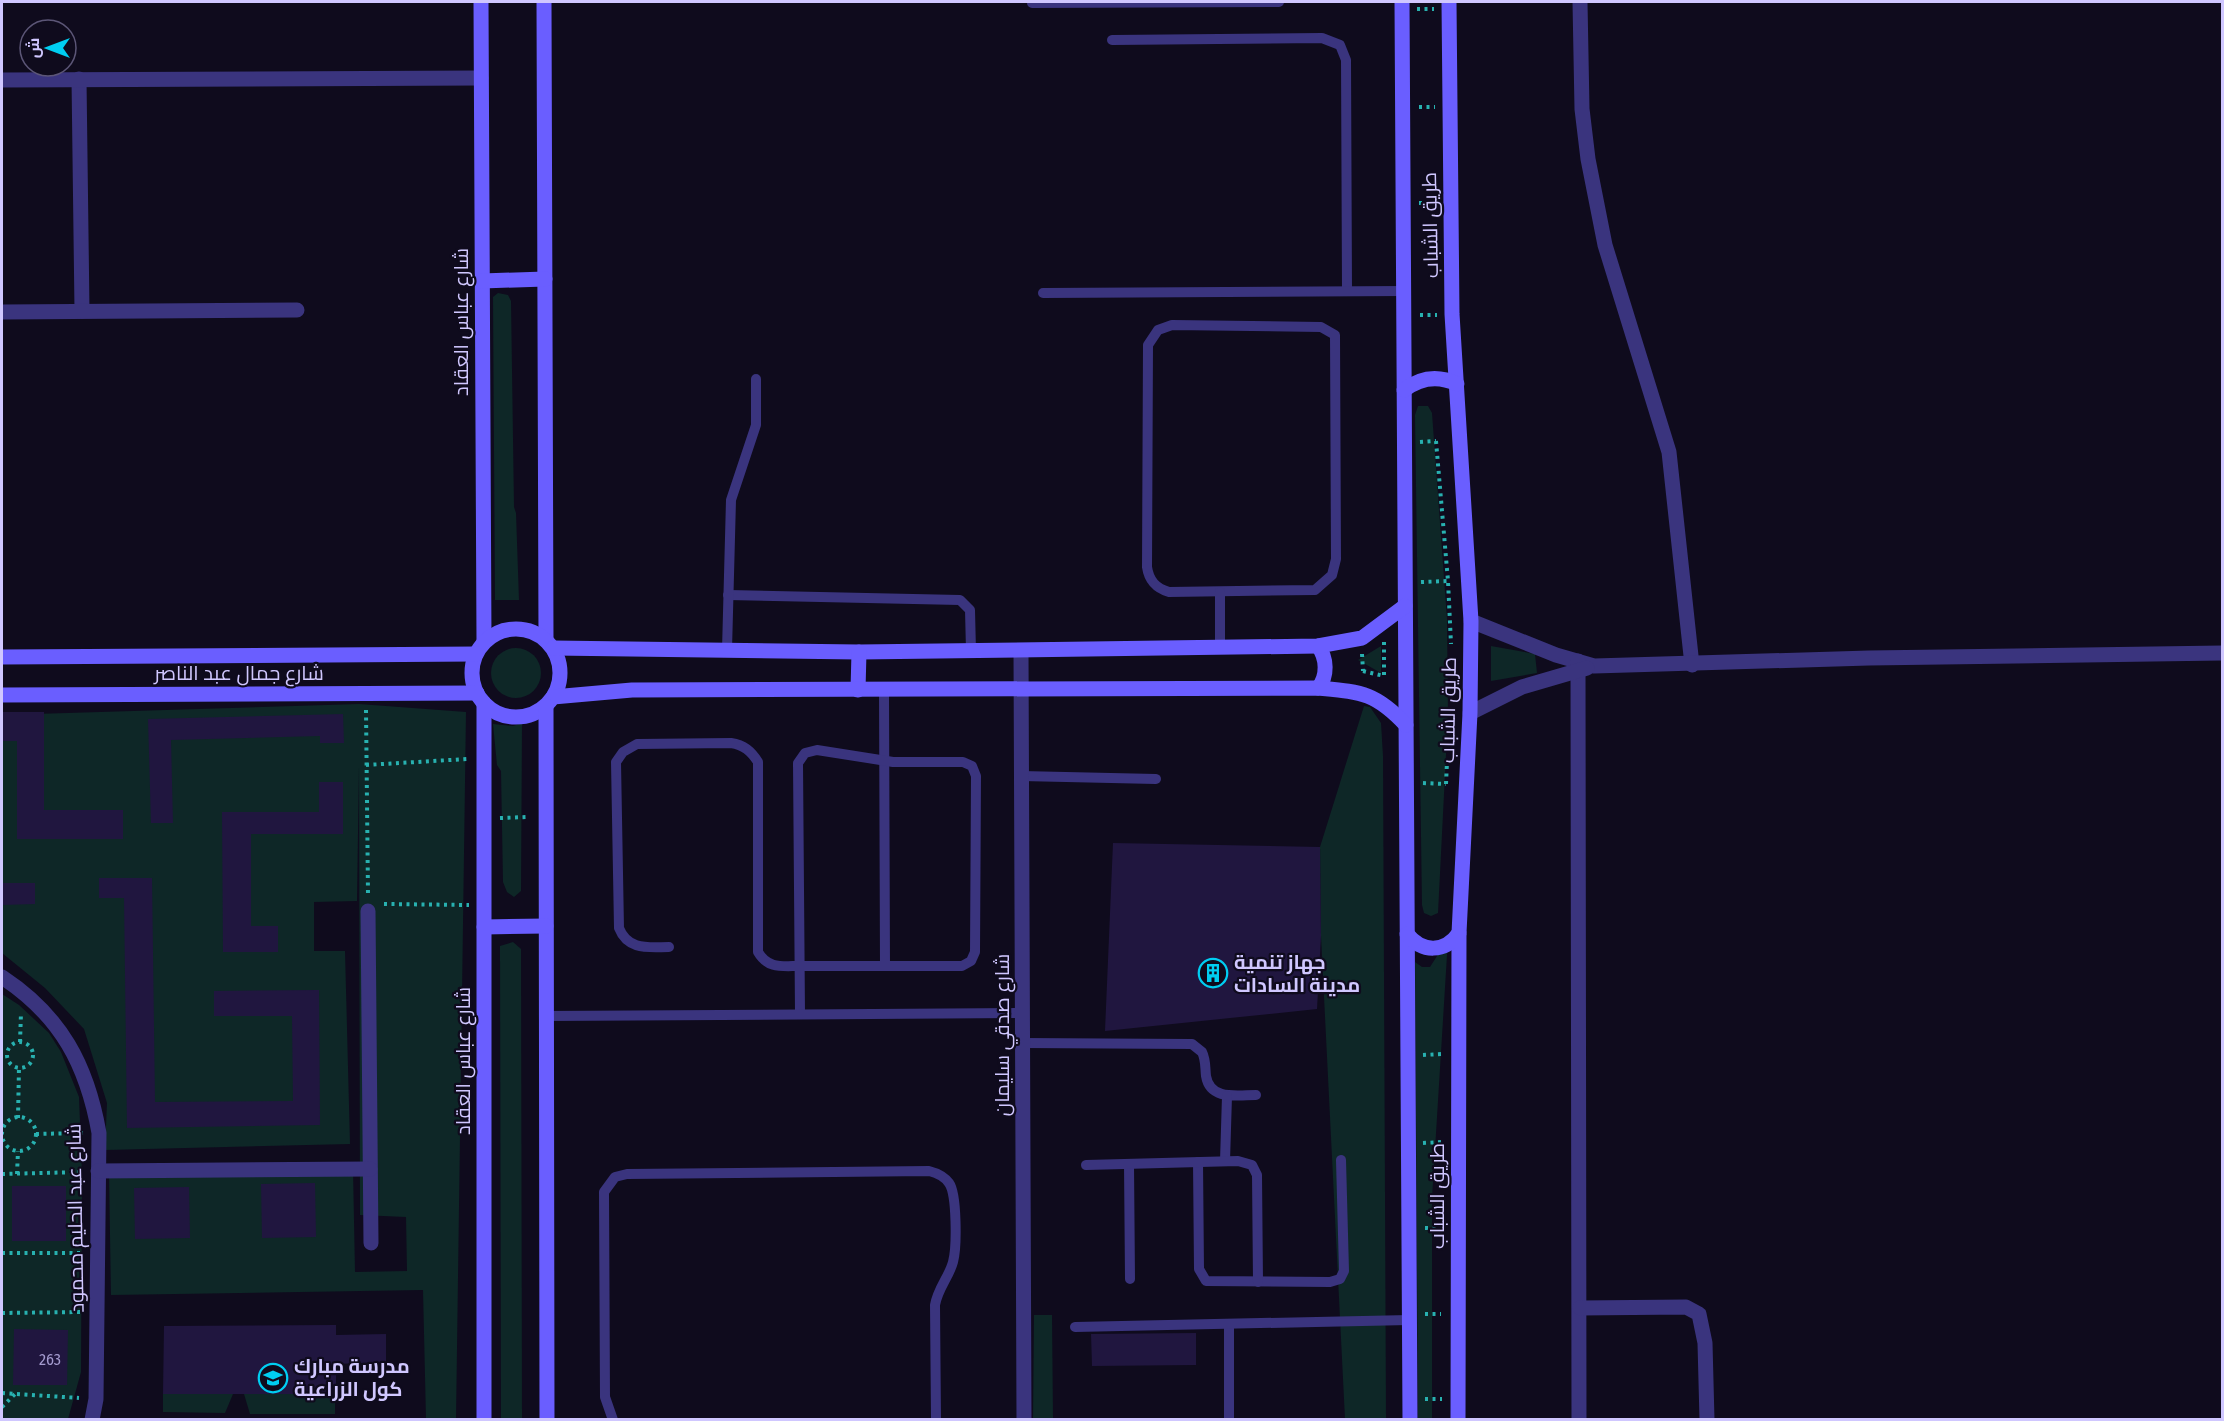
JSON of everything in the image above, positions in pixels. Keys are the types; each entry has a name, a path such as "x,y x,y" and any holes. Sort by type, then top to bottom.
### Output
{"main road":[{"name":"شارع عباس العقاد","path":"480,648 481,2"},
{"path":"544,2 549,644"},
{"name":"طريق الشباب","path":"1402,5 1410,1419"},
{"name":"طريق الشباب","path":"1449,6 1452,314 1471,621 1470,713 1459,933 1458,1419"},
{"path":"482,281 545,279"},
{"path":"1404,390 1430,378 1439,378 1457,384"},
{"path":"549,644 860,652 1318,646 1362,644 1405,606"},
{"path":"514,628 531,631 549,644 560,664 560,681 549,701 534,713 507,716 495,711 481,698 472,674 480,648 498,632 514,628"},
{"path":"1318,646 1324,656 1325,670 1323,682 1318,688"},
{"name":"شارع جمال عبد الناصر","path":"2,657 480,648"},
{"path":"858,690 860,652"},
{"path":"549,701 632,690 1318,688 1364,693 1392,710 1406,725"},
{"name":"شارع جمال عبد الناصر","path":"2,695 365,694 481,698"},
{"name":"شارع عباس العقاد","path":"481,698 484,759 484,1419"},
{"path":"547,1419 546,817 549,701"},
{"path":"484,927 546,926"},
{"path":"1407,934 1419,945 1434,949 1448,944 1459,933"}],"street":[{"path":"1580,2 1582,110 1588,159 1605,245 1669,452 1692,665"},
{"path":"2,80 481,78"},
{"path":"79,79 82,311"},
{"path":"2,312 297,310"},
{"path":"1471,621 1578,666"},
{"name":"شارع صدقي سليمان","path":"1021,651 1024,1419"},
{"path":"1470,713 1521,687 1578,666 1692,665 1880,658 2223,653"},
{"path":"1578,666 1579,1419"},
{"path":"368,907 371,1243"},
{"name":"شارع عبد الحليم محمود","path":"2,977 22,991 52,1020 76,1055 92,1094 99,1133 96,1399 92,1419"},
{"path":"98,1172 370,1169"},
{"path":"1580,1308 1686,1307 1699,1314 1705,1343 1707,1419"}],"lane":[{"path":"1032,3 1280,2"},
{"path":"1112,40 1322,38 1340,45 1346,60 1347,291"},
{"path":"1043,292 1404,291"},
{"path":"1172,325 1326,328 1338,340 1335,567 1327,581 1308,592 1220,592 1169,592 1156,586 1148,574 1150,339 1158,330 1172,325"},
{"path":"727,650 731,500 756,425 756,379"},
{"path":"1220,592 1220,649"},
{"path":"728,595 960,600 970,610 971,651"},
{"path":"884,690 885,966"},
{"path":"669,947 634,945 625,939 619,928 616,762 623,752 637,744 731,743 747,748 758,762 758,952 768,964 800,966 962,966 974,956 976,776 972,766 963,762 884,761 817,750 805,753 798,763 800,966 800,1014"},
{"path":"1021,776 1156,779"},
{"path":"546,1016 1022,1012"},
{"path":"1022,1043 1192,1044 1205,1057 1209,1085 1214,1090 1227,1096 1256,1095"},
{"path":"1226,1161 1227,1096"},
{"path":"1198,1162 1199,1274 1206,1281 1330,1282 1342,1275 1341,1160"},
{"path":"1086,1165 1238,1161 1252,1165 1257,1175 1258,1282"},
{"path":"1129,1164 1130,1279"},
{"path":"613,1419 605,1397 604,1192 615,1177 627,1174 929,1171 945,1178 950,1184 954,1198 955,1255 937,1295 935,1305 936,1419"},
{"path":"1075,1327 1409,1317"},
{"path":"1229,1324 1229,1419"}],"path":[{"path":"1402,5 1449,6"},
{"path":"1403,107 1450,107"},
{"path":"1403,203 1451,203"},
{"path":"1404,315 1452,314"},
{"path":"1436,441 1451,645"},
{"path":"1404,442 1461,441"},
{"path":"1405,582 1470,581"},
{"path":"1363,671 1384,676 1384,638 1362,644 1363,671 1364,693"},
{"path":"365,694 368,907 484,905"},
{"path":"366,765 484,759"},
{"path":"1446,784 1448,760"},
{"path":"1406,783 1467,784"},
{"path":"484,818 546,817"},
{"path":"20,1042 28,1045 32,1052 31,1060 26,1066 19,1067 11,1064 7,1056 12,1045 20,1042"},
{"path":"1408,1055 1459,1054"},
{"path":"2,1056 7,1056"},
{"path":"18,1118 19,1067"},
{"path":"18,1118 32,1124 36,1134 28,1148 18,1151 8,1146 2,1134 8,1122 18,1118"},
{"path":"36,1134 99,1133"},
{"path":"1408,1143 1459,1142"},
{"path":"17,1174 18,1151"},
{"path":"2,1174 98,1172"},
{"path":"1409,1227 1458,1228"},
{"path":"2,1253 98,1253"},
{"path":"2,1313 98,1312"},
{"path":"1409,1317 1458,1314"},
{"path":"2,1393 96,1399"},
{"path":"2,1407 15,1394"},
{"path":"1410,1399 1458,1399"}],"green space":[{"path":"498,293 508,295 511,301 514,507 519,600 495,600 493,297"},
{"path":"1418,406 1428,406 1432,413 1447,619 1448,715 1438,913 1431,916 1424,913 1422,905 1415,415"},
{"path":"1381,646 1381,673 1358,660"},
{"path":"1491,646 1535,654 1537,673 1491,681"},
{"path":"516,648 530,652 537,659 541,673 537,687 530,694 516,698 502,694 495,687 491,673 495,659 502,652"},
{"path":"359,704 466,712 456,1419 426,1419 423,1290 111,1295 109,1174 353,1169 355,1272 407,1271 406,1217 360,1215 359,766 357,901 314,902 314,951 345,951 350,1144 105,1150 107,1103 84,1029 45,988 2,953 2,715"},
{"path":"1364,706 1370,707 1381,723 1383,756 1386,1419 1345,1419 1321,936 1320,847"},
{"path":"522,723 521,891 514,897 507,892 503,882 501,771 497,765 493,724 513,726"},
{"path":"1448,939 1432,1198 1432,1420 1418,1419 1415,962 1422,967 1430,967"},
{"path":"513,942 521,949 522,1419 501,1420 500,946"},
{"path":"2,994 19,1005 49,1033 61,1052 79,1097 82,1175 81,1372 68,1419 2,1419"},
{"path":"1034,1315 1052,1315 1053,1419 1033,1419"},
{"path":"163,1394 233,1394 225,1413 163,1412"},
{"path":"244,1394 335,1394 335,1414 250,1414"}],"building":[{"path":"2,712 44,712 44,810 123,810 123,839 17,839 17,741 2,741"},
{"path":"343,714 344,743 320,743 320,736 171,740 173,823 151,823 148,719"},
{"path":"319,782 343,782 343,834 251,834 251,926 278,926 278,952 223,952 222,812 319,812"},
{"name":"جهاز تنمية مدينة السادات","path":"1113,843 1320,847 1321,936 1317,1009 1105,1031"},
{"path":"99,878 152,878 155,1102 293,1101 292,1016 214,1016 214,991 319,990 320,1125 127,1128 124,898 99,898"},
{"path":"2,883 35,883 35,904 2,905"},
{"path":"315,1183 316,1237 262,1238 261,1184"},
{"path":"12,1186 66,1186 66,1241 12,1241"},
{"path":"189,1187 190,1238 135,1239 134,1188"},
{"path":"336,1325 336,1335 386,1334 386,1362 336,1364 336,1394 163,1394 164,1326"},
{"path":"14,1329 68,1330 67,1385 13,1385"},
{"path":"1196,1333 1196,1365 1092,1366 1091,1334"}],"place":[{"name":"جهاز تنمية مدينة السادات","path":"1213,973"},
{"name":"مدرسة مبارك كول الزراعية","path":"273,1378"}]}
